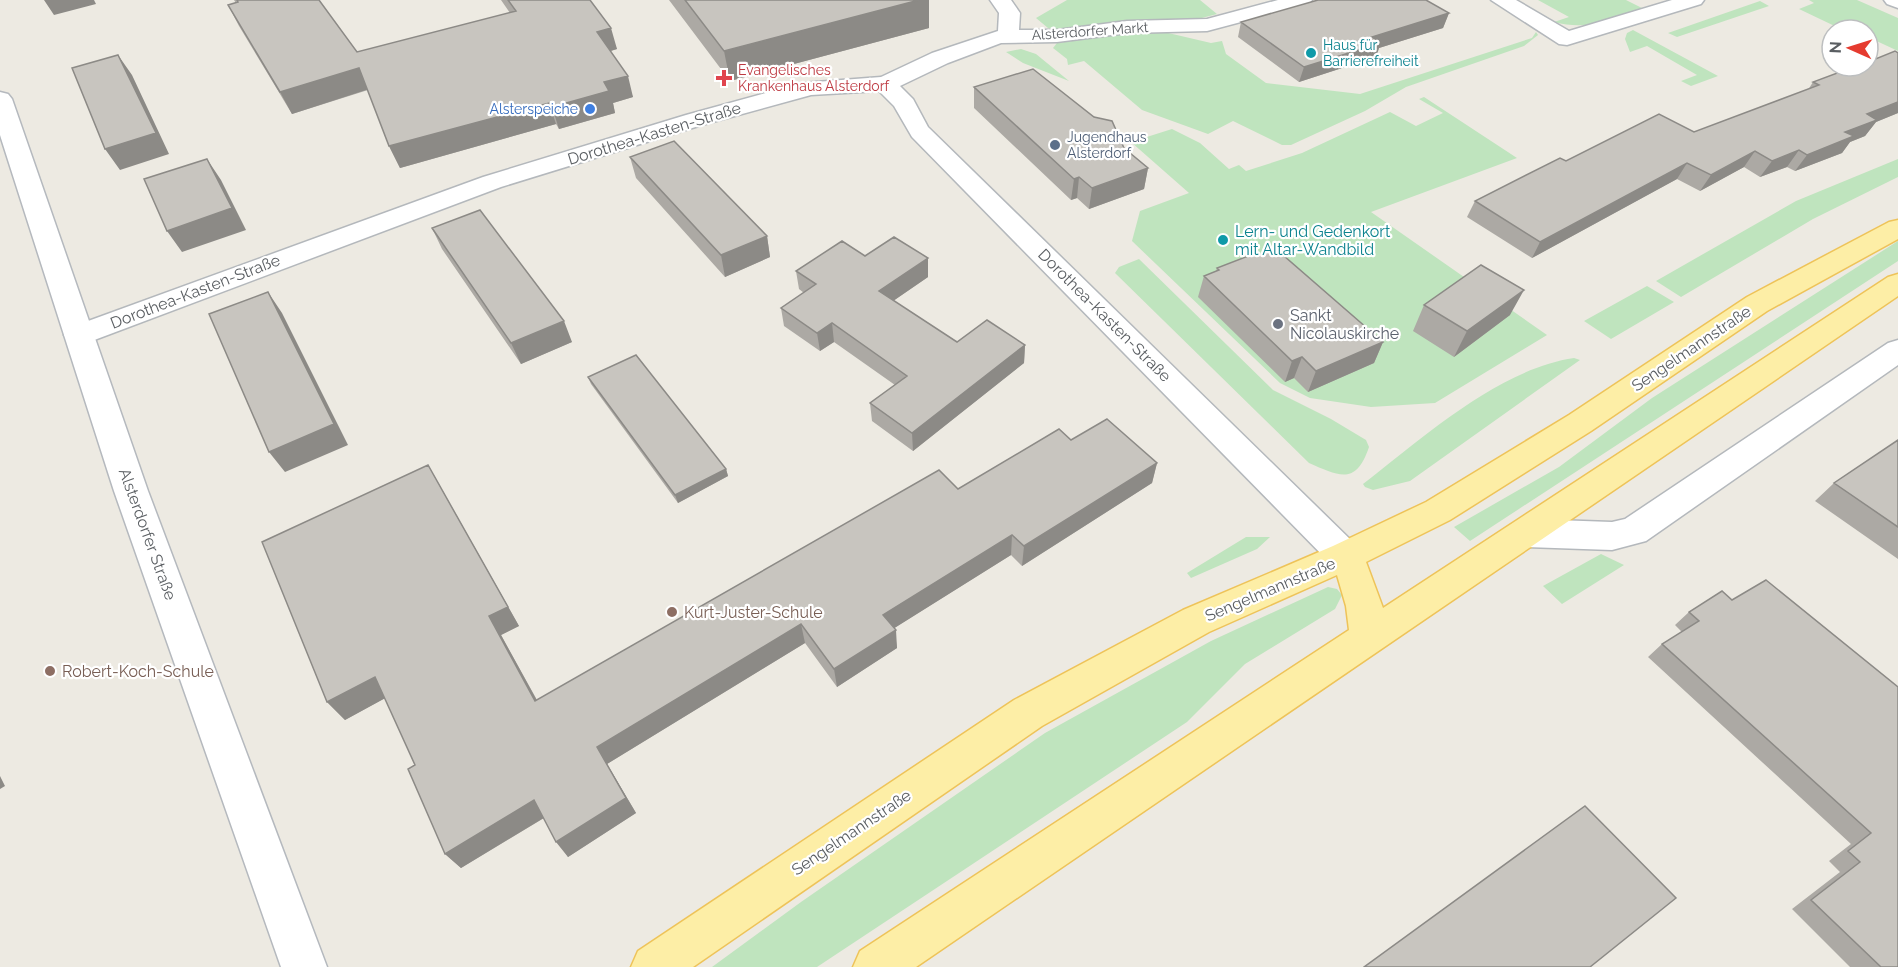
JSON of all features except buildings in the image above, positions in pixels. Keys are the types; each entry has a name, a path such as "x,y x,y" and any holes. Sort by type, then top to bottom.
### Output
{"main road":[{"name":"Sengelmannstraße","path":"654,967 1028,713 1196,621 1345,556 1438,511 1580,423 1757,304 1898,228"},
{"path":"876,967 1898,283"},
{"path":"1345,556 1360,583 1368,611 1368,639"}],"street":[{"path":"1000,0 1010,13 1008,36"},
{"name":"Alsterdorfer Markt","path":"885,84 940,58 992,38 1057,36 1127,27 1207,26 1302,0"},
{"path":"1501,0 1567,39 1695,0"},
{"path":"1894,0 1898,2"},
{"name":"Dorothea-Kasten-Straße","path":"79,335 402,213 492,182 694,120 810,88 885,84 905,104 909,116 920,132 1345,556"},
{"name":"Alsterdorfer Straße","path":"0,99 131,491 304,967"},
{"path":"1526,533 1612,536 1634,531 1898,350"}],"green space":[{"path":"1067,0 1200,0 1217,14 1198,19 1058,30 1048,28 1036,18"},
{"path":"1538,0 1626,0 1644,9 1600,23 1566,24 1554,22 1569,17"},
{"path":"1809,0 1857,0 1898,18 1898,51 1880,43 1880,18 1820,19 1799,9 1814,3"},
{"path":"1760,1 1769,6 1677,37 1668,33"},
{"path":"1633,30 1718,76 1691,86 1681,81 1697,75 1647,46 1630,52 1625,39 1627,33"},
{"path":"1164,32 1211,43 1222,41 1226,54 1266,83 1360,94 1532,38 1536,32 1538,35 1524,46 1406,87 1365,111 1291,145 1282,145 1233,121 1208,134 1142,110 1084,61 1068,65 1067,59 1053,48 1057,43 1131,33"},
{"path":"1021,49 1036,54 1069,81 1023,63 1006,52"},
{"path":"1424,97 1517,158 1371,212 1547,335 1435,403 1371,407 1310,398 1280,383 1132,241 1140,211 1189,193 1131,142 1172,129 1200,143 1229,169 1239,165 1246,171 1302,153 1390,112 1416,126 1443,113 1419,99"},
{"path":"1898,159 1898,177 1813,219 1681,297 1656,281 1796,201"},
{"path":"1898,241 1898,261 1470,541 1454,527 1559,467 1652,398"},
{"path":"1139,259 1273,390 1331,419 1366,440 1369,447 1358,468 1352,473 1338,474 1309,463 1115,273 1119,267"},
{"path":"1647,286 1674,302 1611,339 1584,321"},
{"path":"1574,358 1580,360 1410,481 1373,490 1363,484 1436,427 1490,391 1518,376 1546,365"},
{"path":"1246,537 1270,537 1257,549 1191,578 1187,573"},
{"path":"1601,554 1624,565 1562,604 1543,586"},
{"path":"1328,587 1337,589 1342,595 1335,609 1245,664 1187,722 817,967 712,967 801,902 1045,733 1211,641"}],"place":[{"name":"Haus für Barrierefreiheit","path":"1311,53"},
{"name":"Evangelisches Krankenhaus Alsterdorf","path":"724,78"},
{"name":"Alsterspeiche","path":"590,109"},
{"name":"Jugendhaus Alsterdorf","path":"1055,145"},
{"name":"Lern- und Gedenkort mit Altar-Wandbild","path":"1223,240"},
{"name":"Sankt Nicolauskirche","path":"1278,324"},
{"name":"Kurt-Juster-Schule","path":"672,612"},
{"name":"Robert-Koch-Schule","path":"50,671"}]}
